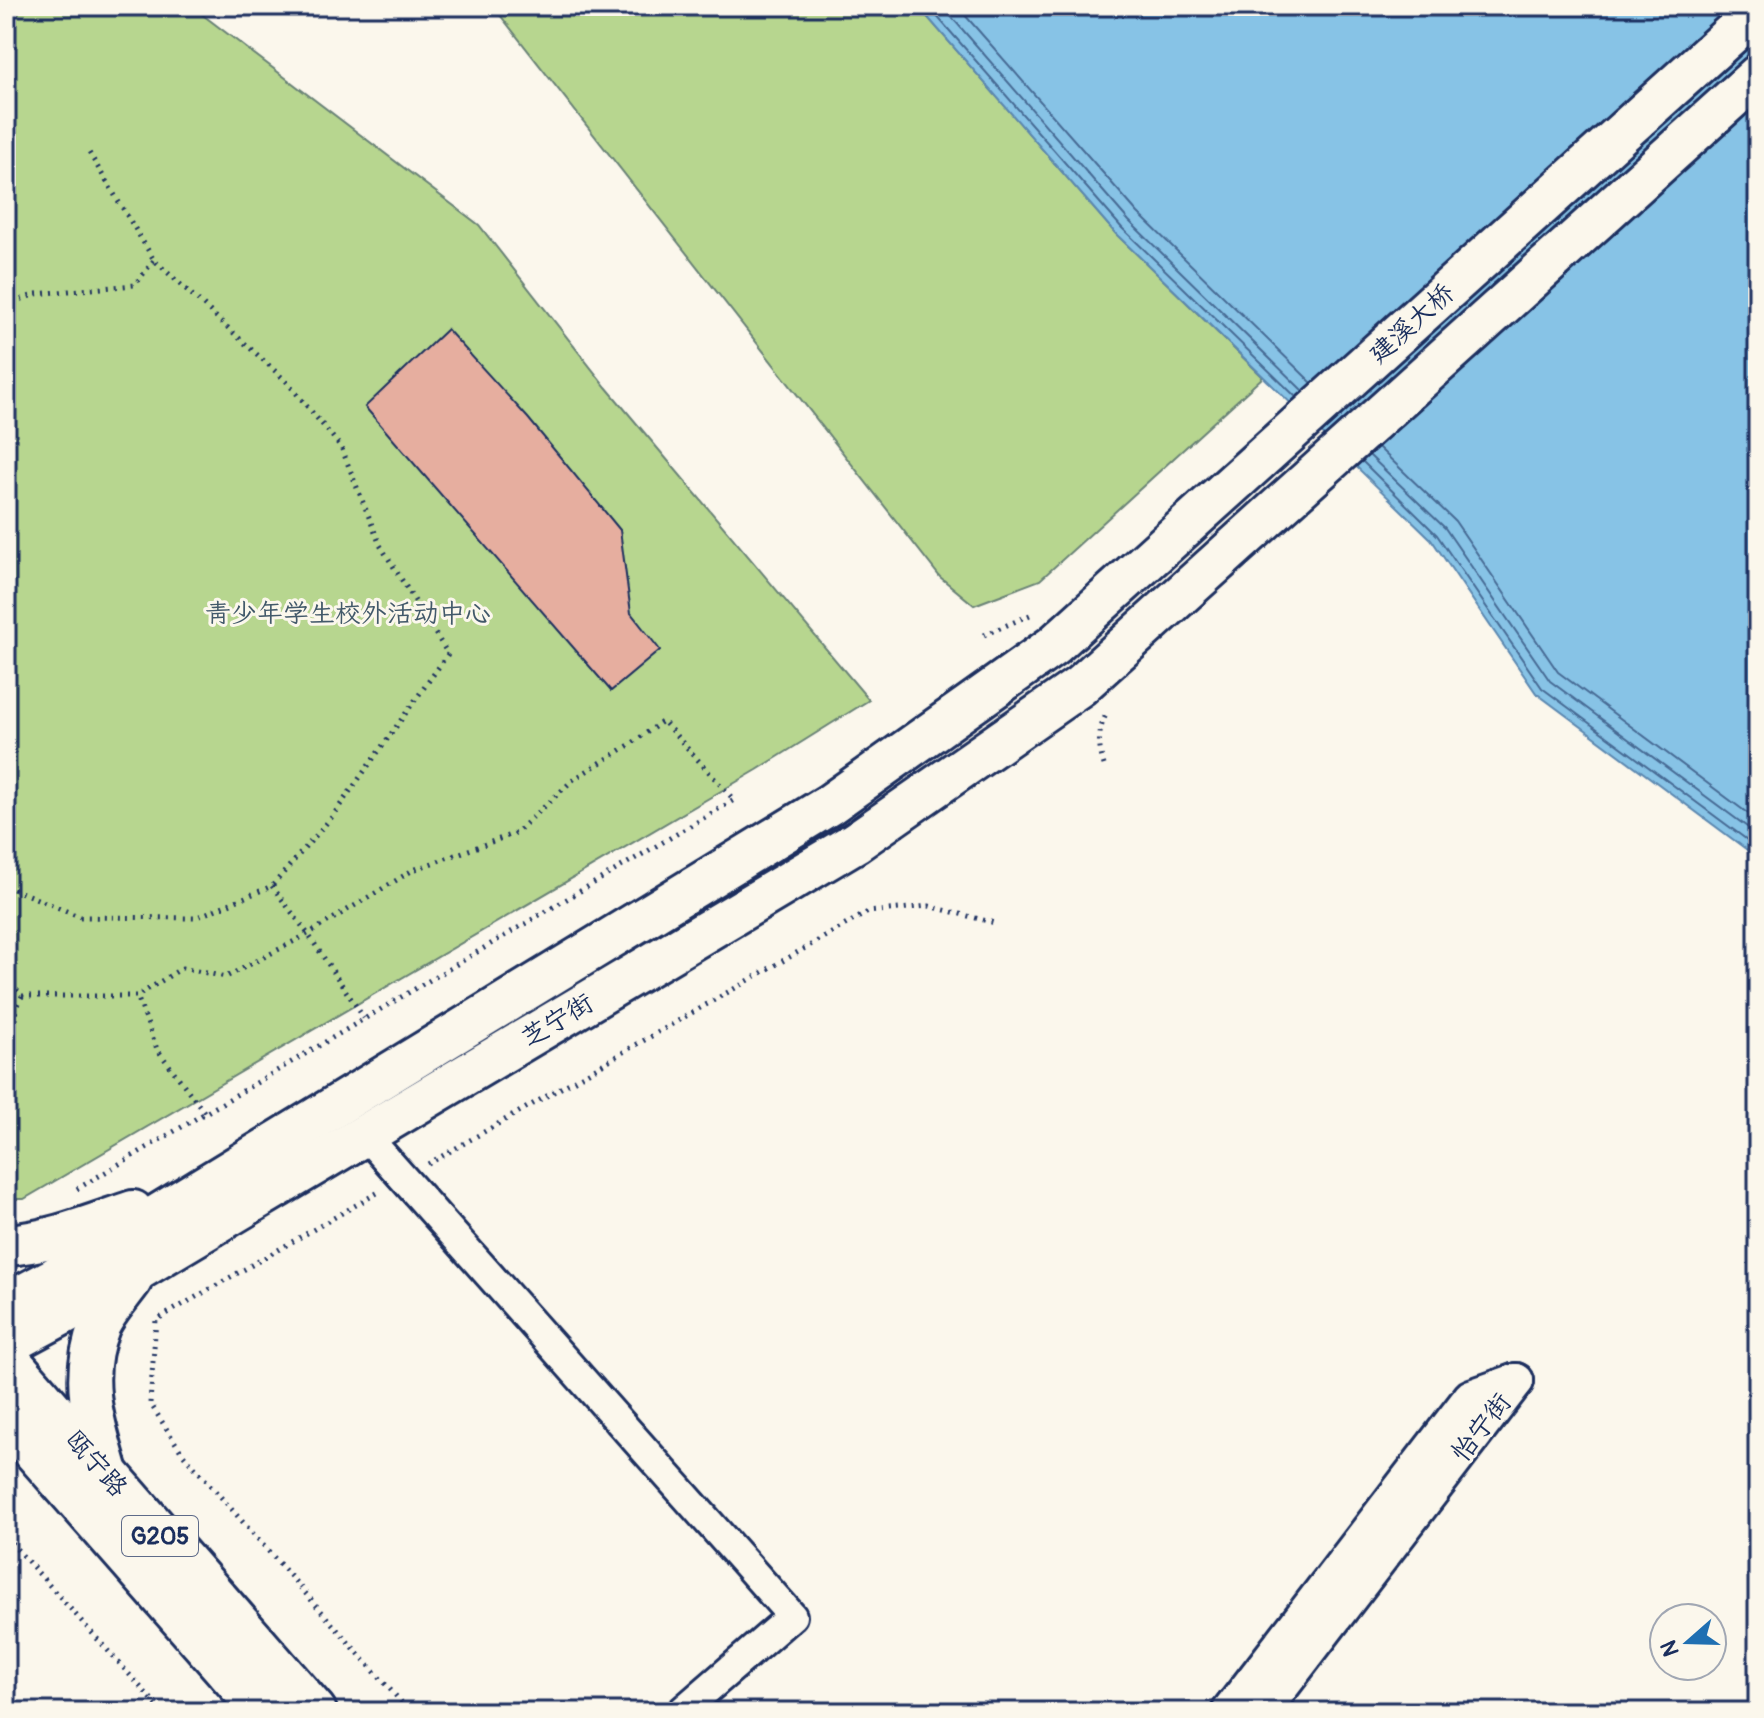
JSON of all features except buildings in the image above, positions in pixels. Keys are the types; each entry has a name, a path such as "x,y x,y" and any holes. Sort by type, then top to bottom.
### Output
{"highway":[{"name":"瓯宁路","path":"6,1359 314,1712"},
{"name":"瓯宁路","path":"6,1417 265,1712"}],"main road":[{"name":"建溪大桥","path":"1051,624 1758,10"},
{"name":"建溪大桥","path":"1094,672 1758,75"},
{"name":"芝宁街","path":"6,1304 51,1280 829,805 1051,624"},
{"name":"芝宁街","path":"6,1345 139,1270 856,842 1069,693 1094,672"},
{"path":"6,1245 67,1233 201,1189"},
{"path":"110,1479 90,1412 89,1369 99,1325 139,1270"},
{"path":"6,1453 55,1473"}],"street":[{"path":"365,1135 792,1616 681,1712"},
{"name":"怡宁街","path":"1229,1712 1471,1397 1516,1381 1262,1712"}],"path":[{"path":"6,886 81,917 195,918 272,886 331,818 448,654 380,545 341,447 286,381 154,260 88,151"},
{"path":"6,305 36,294 135,285 154,260"},
{"path":"984,635 1051,624"},
{"path":"1104,765 1099,751 1099,732 1105,715 1113,707"},
{"path":"6,978 22,996 137,996 182,968 226,977 308,934 413,870 516,833 574,779 663,721 734,800 68,1195"},
{"path":"272,886 364,1018"},
{"path":"6,1025 12,1020 22,996"},
{"path":"137,996 157,1049 205,1113"},
{"path":"6,1537 163,1712"}],"green space":[{"name":"青少年学生校外活动中心","path":"6,6 191,6 479,225 606,387 869,700 757,770 24,1199 6,1199"},
{"path":"493,6 918,6 1116,234 1263,377 1040,580 974,605 940,577"}],"water":[{"path":"918,6 1758,6 1758,858 1536,693 1431,539 1116,234"}]}
